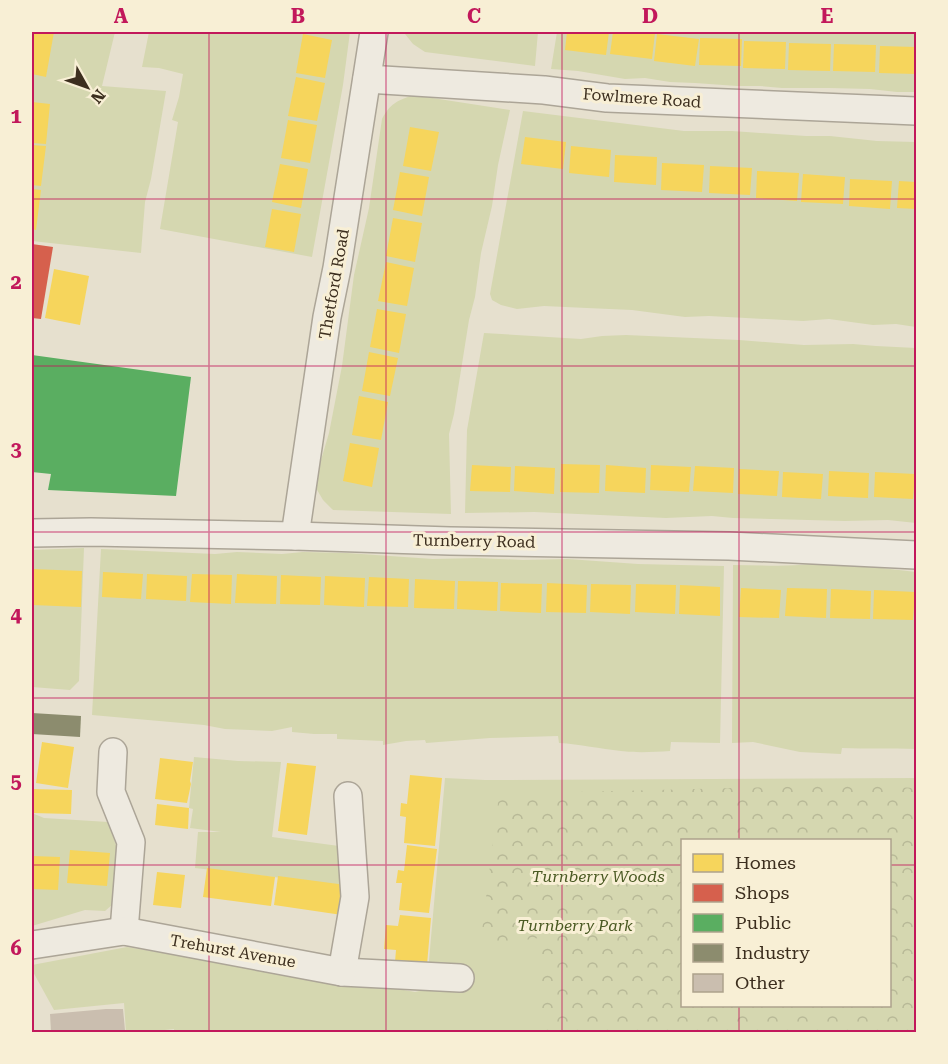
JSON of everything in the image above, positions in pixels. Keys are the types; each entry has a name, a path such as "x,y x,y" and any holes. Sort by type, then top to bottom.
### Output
{"street":[{"name":"Thetford Road","path":"295,536 327,317 338,268 374,32"},
{"name":"Fowlmere Road","path":"367,79 544,90 607,98 916,111"},
{"name":"Turnberry Road","path":"32,533 91,532 729,546 916,555"},
{"path":"113,752 111,792 131,842 124,931"},
{"path":"342,972 355,897 348,796"},
{"name":"Trehurst Avenue","path":"32,945 124,931 342,972 460,978"}],"green space":[{"path":"32,32 115,32 102,86 166,91 145,202 141,253 32,241"},
{"path":"149,32 350,32 343,85 312,257 160,229 178,122 172,120 183,74 159,68 142,67"},
{"path":"405,32 538,32 535,66 425,52 413,44"},
{"path":"557,32 916,32 916,92 670,82 645,78 625,79 551,69"},
{"path":"413,95 510,110 481,253 449,434 451,514 333,510 316,488 316,477 329,433 342,366 354,275 369,208 382,119 394,104"},
{"path":"523,111 684,131 732,131 916,142 916,327 896,324 873,325 829,319 803,321 709,316 685,317 632,310 544,306 517,309 501,305 492,300 490,294"},
{"path":"484,333 581,339 626,335 804,345 853,344 916,348 916,523 888,520 845,521 712,516 666,518 534,512 465,513 467,430"},
{"path":"84,548 79,681 70,690 32,687 32,550"},
{"path":"101,549 215,554 237,552 347,553 433,559 568,559 638,564 724,566 720,743 671,742 670,751 646,752 559,743 558,736 426,743 425,740 383,745 383,741 337,739 337,734 292,732 292,727 272,731 225,729 92,715"},
{"path":"811,564 916,572 916,749 842,748 841,754 800,752 753,742 732,743 733,565"},
{"path":"194,757 281,762 272,837 339,846 342,885 195,868 198,832 221,832 190,828 193,809 189,808"},
{"name":"Turnberry Park","path":"445,778 485,780 916,778 916,1032 174,1032 174,1029 126,1032 124,1003 54,1010 32,970 32,965 127,947 181,956 181,951 415,992 460,982 428,972"},
{"name":"Turnberry Woods","path":"851,785 916,788 916,1032 540,1032 539,938 480,946 499,794"},
{"path":"32,813 44,818 108,822 117,848 113,904 105,911 85,910 32,926"}],"building: Homes":[{"path":"32,32 54,32 46,77 32,74"},
{"path":"567,32 609,32 606,55 565,50"},
{"path":"613,32 655,33 652,59 610,54"},
{"path":"303,34 332,40 325,78 296,73"},
{"path":"657,34 699,39 695,66 654,61"},
{"path":"700,38 742,39 741,66 699,65"},
{"path":"744,41 786,42 785,69 743,68"},
{"path":"789,43 831,44 830,71 788,70"},
{"path":"834,44 876,45 875,72 833,71"},
{"path":"880,46 916,47 916,74 879,73"},
{"path":"296,77 325,83 317,121 288,116"},
{"path":"32,102 50,104 46,144 32,143"},
{"path":"288,120 317,125 310,163 281,158"},
{"path":"410,127 439,132 431,171 403,166"},
{"path":"525,137 566,142 563,169 521,164"},
{"path":"32,145 46,146 41,186 32,185"},
{"path":"571,146 611,150 609,177 569,173"},
{"path":"615,155 657,157 656,185 614,182"},
{"path":"662,163 704,165 702,192 661,190"},
{"path":"280,164 308,169 301,208 272,202"},
{"path":"710,166 752,168 750,195 709,193"},
{"path":"757,171 799,173 797,201 756,198"},
{"path":"400,172 429,177 422,216 393,210"},
{"path":"803,174 845,177 843,204 801,202"},
{"path":"850,179 892,181 890,209 849,206"},
{"path":"899,181 916,182 916,209 897,208"},
{"path":"32,189 41,190 36,230 32,229"},
{"path":"272,209 301,214 294,252 265,247"},
{"path":"393,218 422,223 415,262 386,256"},
{"path":"386,262 414,268 407,306 378,301"},
{"path":"54,269 89,276 80,325 45,318"},
{"path":"377,309 406,314 399,353 370,347"},
{"path":"369,352 398,358 390,396 362,391"},
{"path":"359,396 388,402 381,440 352,435"},
{"path":"350,443 379,448 372,487 343,481"},
{"path":"561,464 600,465 599,493 560,492"},
{"path":"472,465 511,467 510,492 470,491"},
{"path":"606,465 646,468 645,493 605,491"},
{"path":"651,465 691,467 689,492 650,490"},
{"path":"515,466 555,468 554,494 514,491"},
{"path":"695,466 734,468 733,493 693,491"},
{"path":"739,469 779,471 777,496 738,494"},
{"path":"829,471 869,473 868,498 828,496"},
{"path":"783,472 823,474 821,499 782,497"},
{"path":"875,472 915,474 913,499 874,497"},
{"path":"32,569 82,571 81,607 32,605"},
{"path":"103,572 143,574 141,599 102,597"},
{"path":"147,574 187,576 186,601 146,599"},
{"path":"192,574 232,575 231,604 190,602"},
{"path":"237,574 277,576 276,604 235,603"},
{"path":"281,575 321,577 320,605 280,604"},
{"path":"325,576 365,578 364,607 324,605"},
{"path":"369,577 409,579 408,607 367,606"},
{"path":"415,579 455,581 454,609 414,608"},
{"path":"458,581 498,582 497,611 457,609"},
{"path":"501,583 542,584 541,613 500,611"},
{"path":"547,583 587,585 586,613 546,612"},
{"path":"591,584 631,585 630,614 590,612"},
{"path":"636,584 676,585 675,614 635,612"},
{"path":"680,585 720,587 720,616 679,614"},
{"path":"741,588 781,590 779,618 739,617"},
{"path":"787,588 827,589 826,618 785,616"},
{"path":"831,589 871,591 870,619 830,618"},
{"path":"874,590 915,592 913,620 873,619"},
{"path":"42,742 74,747 68,788 36,783"},
{"path":"160,758 193,762 187,803 155,799"},
{"path":"287,763 316,766 307,835 278,831"},
{"path":"410,775 442,778 435,846 404,843 406,817 400,816 401,803 407,804"},
{"path":"32,789 72,790 71,814 32,813"},
{"path":"157,804 189,808 188,829 155,825"},
{"path":"407,845 437,849 429,913 399,910 402,883 396,883 398,870 404,871"},
{"path":"70,850 110,853 107,886 67,883"},
{"path":"32,856 60,857 58,890 32,889"},
{"path":"207,868 275,877 271,906 203,897"},
{"path":"157,872 185,875 181,908 153,905"},
{"path":"278,876 346,885 342,915 274,905"},
{"path":"400,915 431,918 427,965 395,962 396,950 384,949 386,925 398,926"}],"building: Shops":[{"path":"32,244 53,247 41,319 32,318"}],"building: Public":[{"path":"32,355 191,377 176,496 48,490 51,474 32,472"}],"building: Industry":[{"path":"32,713 81,716 80,737 32,734"}],"building: Other":[{"path":"123,1009 125,1030 51,1032 50,1014"}]}
